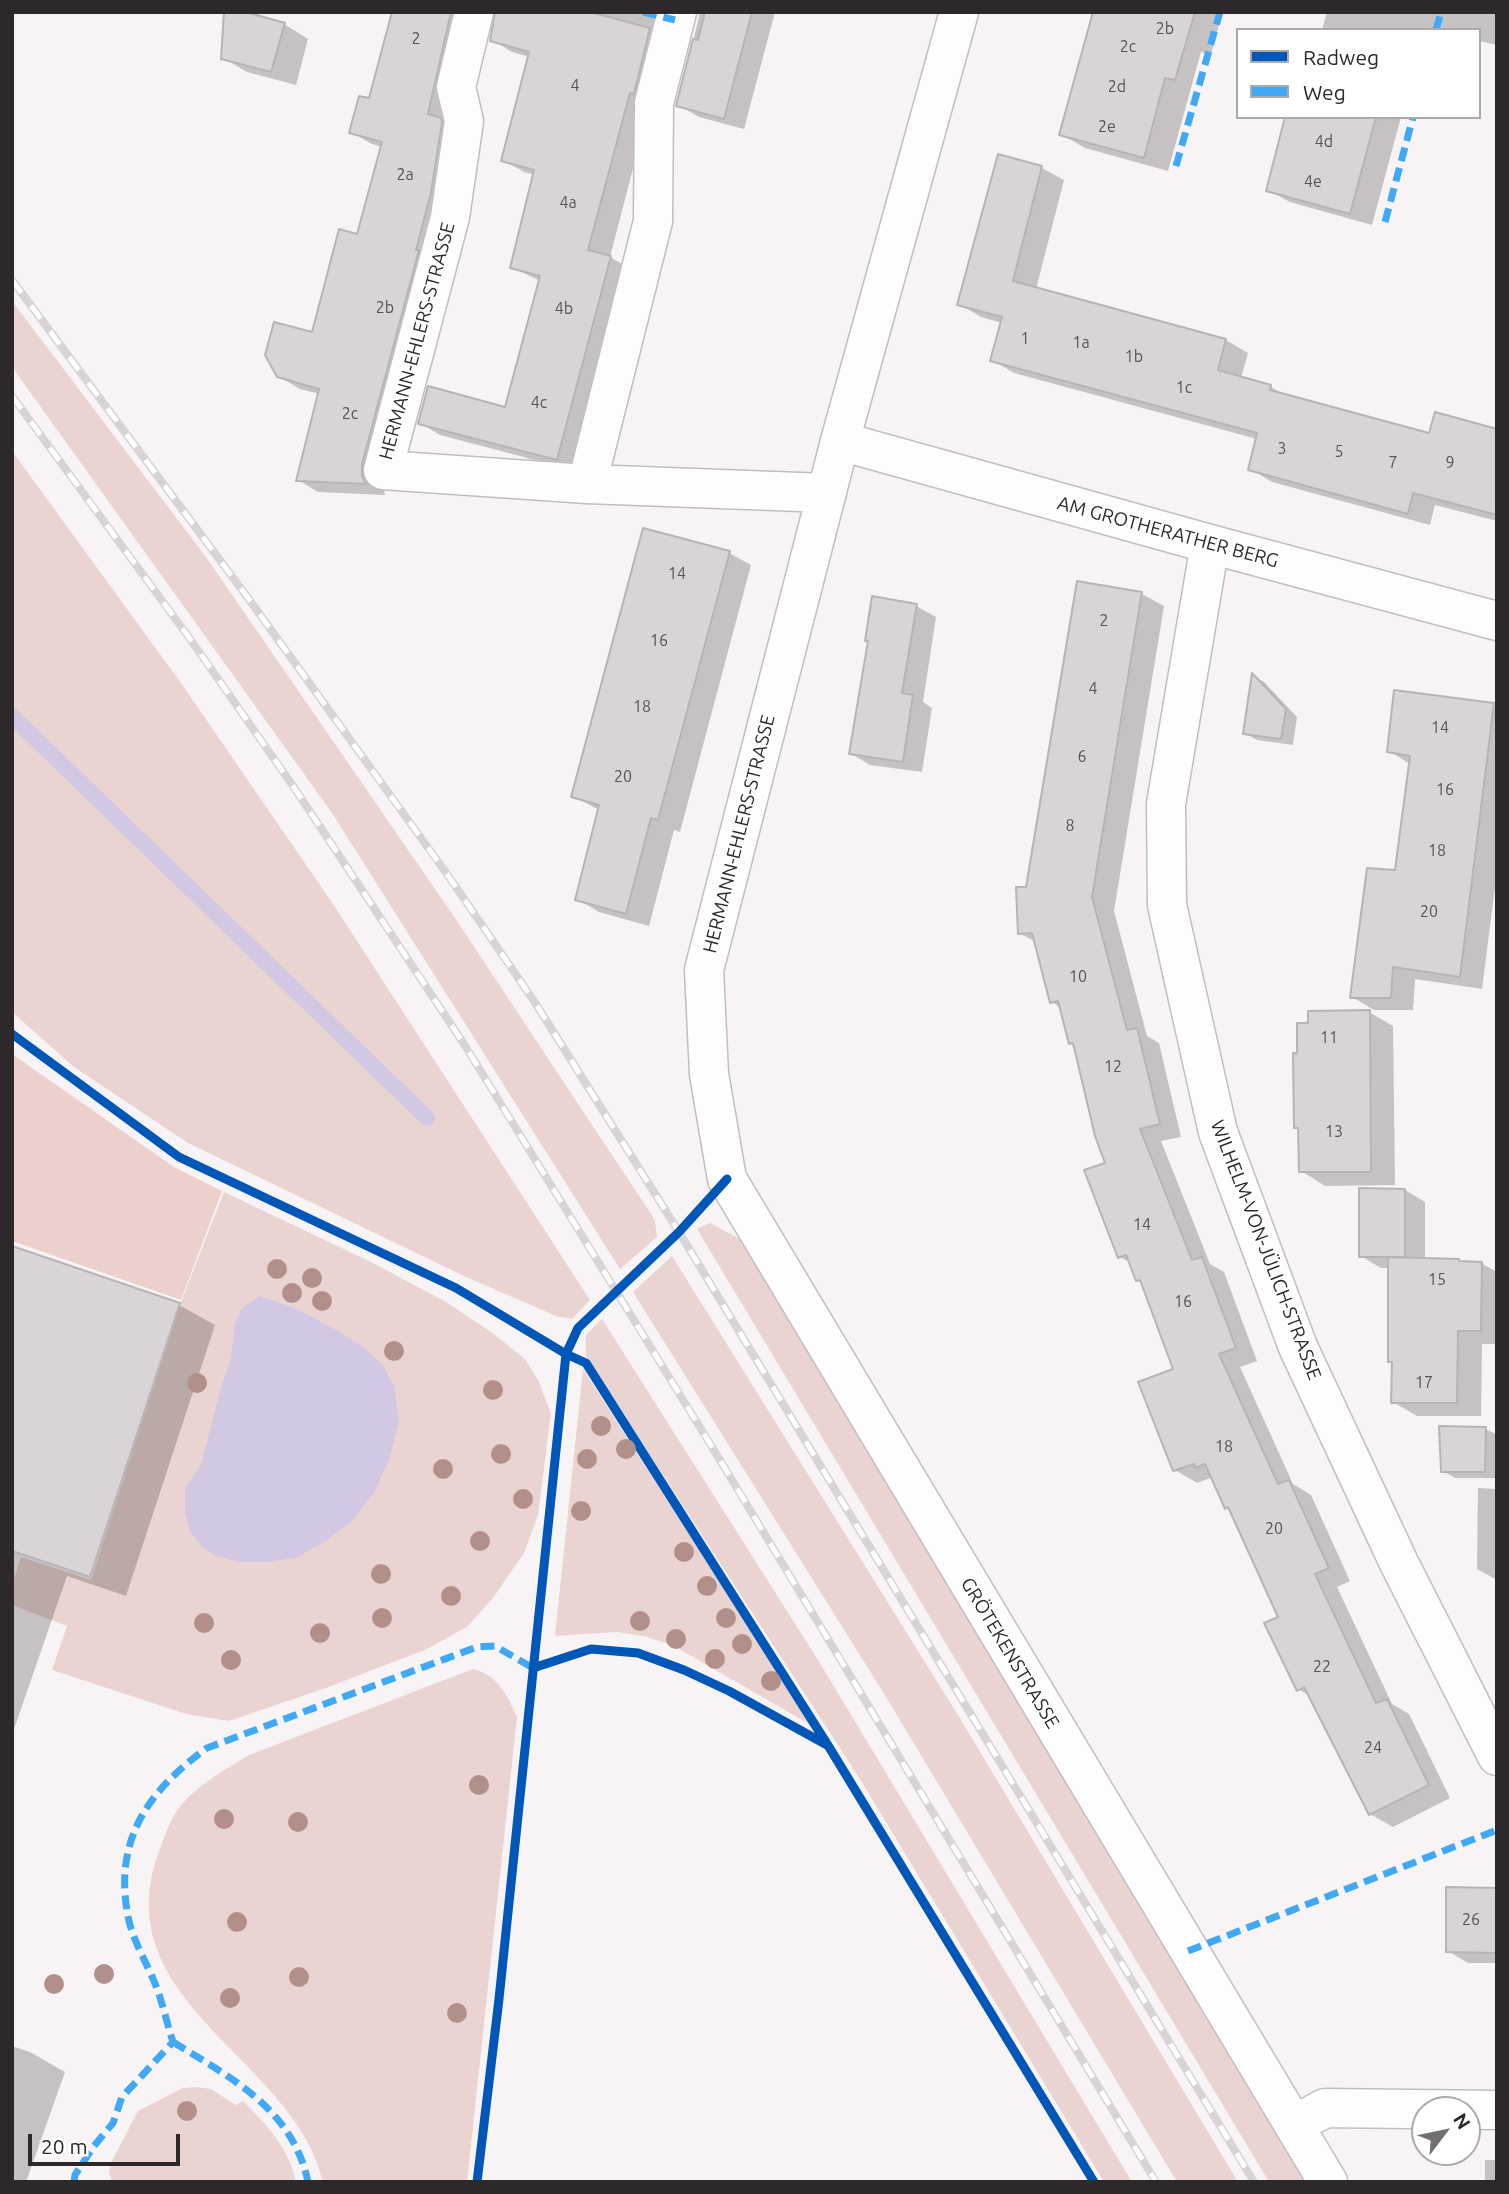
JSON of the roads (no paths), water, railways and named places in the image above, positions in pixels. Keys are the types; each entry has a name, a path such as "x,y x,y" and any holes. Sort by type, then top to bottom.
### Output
{"street":[{"name":"HERMANN-EHLERS-STRASSE","path":"474,12 456,87 464,121 450,217 383,470 587,484 827,493"},
{"path":"587,484 653,221 654,103 677,12"},
{"name":"HERMANN-EHLERS-STRASSE","path":"727,1179 709,1074 704,970 840,442 959,12"},
{"name":"AM GROTHERATHER BERG","path":"840,442 1497,621"},
{"name":"WILHELM-VON-JÜLICH-STRASSE","path":"1210,544 1166,804 1167,905 1219,1132 1298,1347 1399,1563 1497,1756"},
{"name":"GRÖTEKENSTRASSE","path":"727,1179 1328,2182"},
{"path":"1294,2125 1325,2108 1497,2110"}],"waterway":[{"path":"12,716 427,1118"}],"railway":[{"path":"12,280 248,598 447,874 534,1001 679,1232 1254,2182"},
{"path":"12,396 188,636 293,786 464,1044 709,1442 1156,2182"}]}
